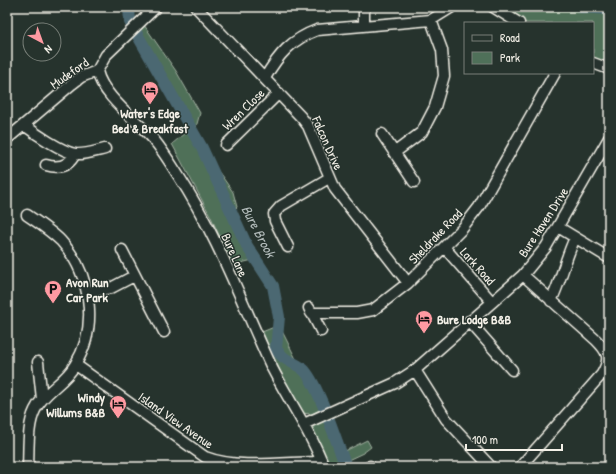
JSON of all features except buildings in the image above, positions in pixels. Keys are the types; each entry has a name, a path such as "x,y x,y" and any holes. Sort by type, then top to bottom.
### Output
{"street":[{"name":"Mudeford","path":"7,139 81,77 97,72 106,55 135,29 156,7"},
{"name":"Falcon Drive","path":"196,7 294,107 308,126 335,189 408,283"},
{"path":"364,7 364,26"},
{"path":"265,78 274,63 301,36 317,30 431,20 452,7"},
{"path":"493,7 517,22"},
{"path":"394,153 422,132 435,106 444,76 442,50 431,20"},
{"path":"594,63 609,69"},
{"name":"Bure Lane","path":"97,72 102,85 155,141 206,221 274,371 304,424 322,463"},
{"name":"Sheldrake Road","path":"321,331 310,310 357,313 373,310 408,283 462,229 479,207 554,74"},
{"name":"Wren Close","path":"226,145 279,93"},
{"path":"24,125 50,142 75,154 89,153 106,149"},
{"path":"382,134 414,182"},
{"name":"Bure Haven Drive","path":"304,424 395,383 415,370 523,275 546,247 609,138"},
{"path":"46,165 54,168 64,166 71,161 75,154"},
{"path":"288,247 275,221 274,214 281,206 329,178"},
{"path":"28,467 31,423 34,412 42,399 62,382 76,365 88,334 90,319 88,292 84,279 68,249 48,230 31,221"},
{"path":"558,227 609,258"},
{"path":"551,301 557,289 568,253 575,238"},
{"name":"Lark Road","path":"444,247 492,302"},
{"path":"122,250 164,332"},
{"path":"520,467 602,374 607,365 608,357 604,349 523,275"},
{"path":"88,292 111,288 134,276"},
{"path":"469,321 512,370"},
{"path":"38,362 42,399"},
{"name":"Island View Avenue","path":"76,365 205,457 214,461 239,463 322,463"},
{"path":"415,370 446,419 490,467"}],"green space":[{"path":"498,7 609,7 609,66 594,60 594,22 522,22"},
{"path":"144,25 176,71 200,113 195,131 216,168 233,192 237,207 235,209 255,256 253,260 232,265 211,217 172,144 192,127 139,32"},
{"path":"279,325 321,409 312,414 300,413 262,332"},
{"path":"330,419 343,452 367,440 371,447 363,453 348,460 350,467 328,467 312,432 313,426"}],"waterway":[{"name":"Bure Brook","path":"129,7 130,22 202,148 247,246 273,286 279,317 276,349 287,360 302,368 311,379 328,417 346,467"},
{"path":"581,7 609,9"}],"place":[{"name":"Water's Edge Bed & Breakfast","path":"150,105"},
{"name":"Avon Run Car Park","path":"53,304"},
{"name":"Bure Lodge B&B","path":"424,334"},
{"name":"Windy Willums B&B","path":"118,419"}]}
